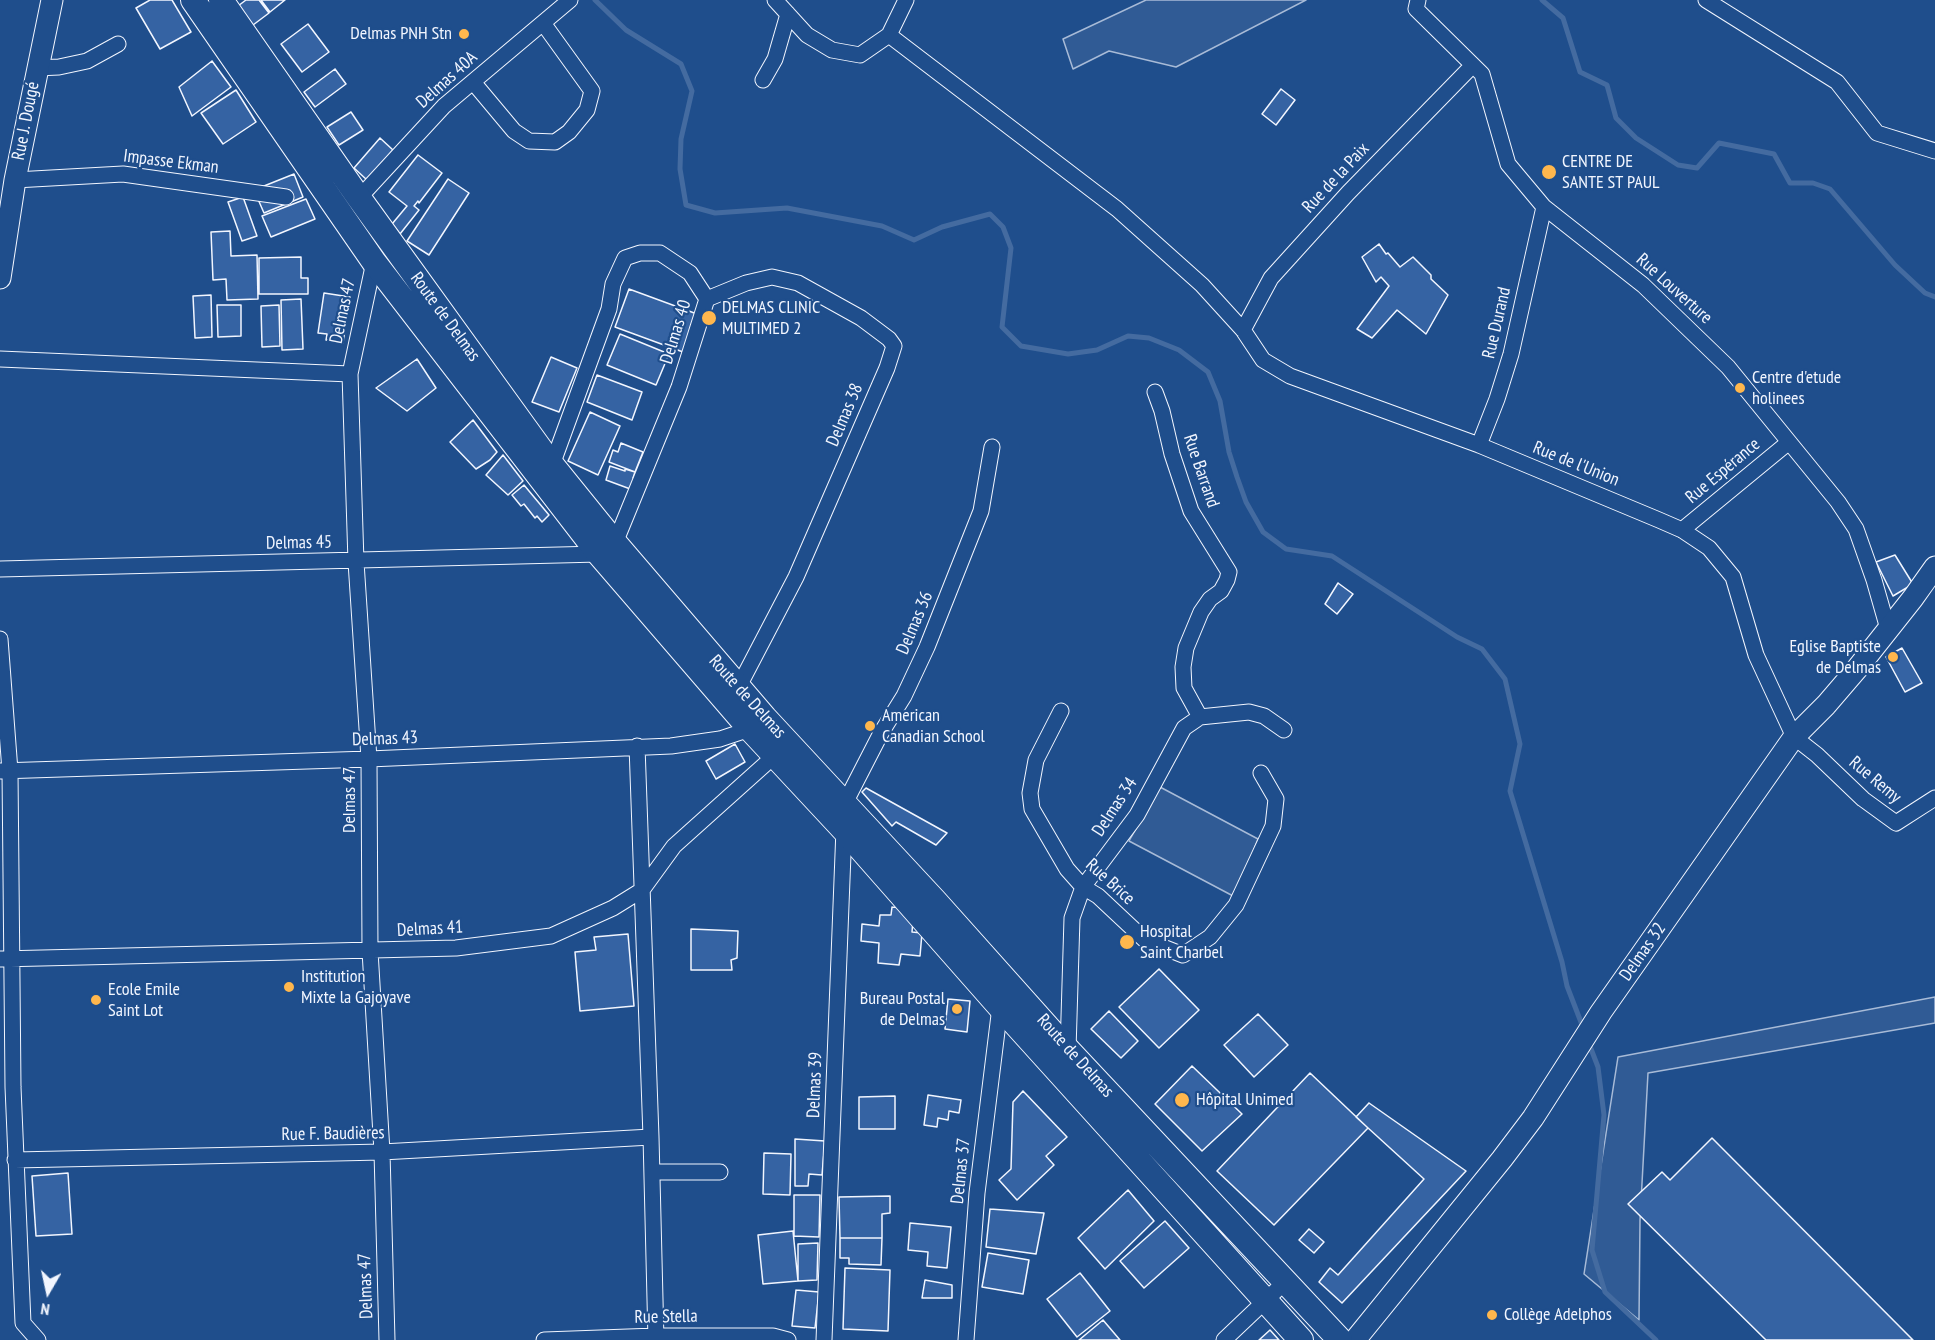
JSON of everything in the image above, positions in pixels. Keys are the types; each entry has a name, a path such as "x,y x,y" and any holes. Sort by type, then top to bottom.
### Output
{"main road":[{"name":"Route de Delmas","path":"193,0 374,262 607,549 782,750 845,831 1009,1000 1068,1050 1285,1282 1343,1338"},
{"name":"Route de Delmas","path":"221,0 359,198 552,465 607,549 738,688 758,724"},
{"name":"Route de Delmas","path":"782,750 844,803 1009,1000 1301,1340"}],"street":[{"name":"Rue J. Dougé","path":"0,278 15,180 52,0"},
{"path":"775,0 807,35 832,50 860,55 889,35 906,0"},
{"name":"Rue Louverture","path":"1418,0 1416,9 1482,74 1508,164 1544,207 1643,285 1728,367 1821,480 1856,529 1888,628"},
{"path":"1706,0 1837,82 1877,133 1935,151"},
{"name":"Delmas 40A","path":"359,198 444,106 565,4"},
{"path":"763,80 775,59 788,14"},
{"path":"473,82 514,131 529,141 555,142 569,132 587,110 592,91 543,23"},
{"name":"Rue de l'Union","path":"889,35 1118,209 1202,285 1243,330 1263,360 1290,376 1479,446 1682,530 1709,548 1733,577 1756,656 1794,737"},
{"path":"37,68 87,62 118,44"},
{"name":"Rue de la Paix","path":"1243,330 1271,278 1348,193 1473,65"},
{"name":"Impasse Ekman","path":"15,180 123,174 286,197"},
{"name":"Rue Durand","path":"1479,446 1511,354 1544,207"},
{"name":"Delmas 40","path":"552,465 609,309 613,284 625,258 640,253 660,253 690,273 707,298 679,387 607,549"},
{"name":"Delmas 47","path":"374,262 350,374 356,562 369,759 370,951 382,1152 387,1340"},
{"name":"Delmas 38","path":"707,298 746,283 772,278 798,283 861,318 889,339 894,346 887,368 796,577 738,688"},
{"path":"0,360 350,374"},
{"name":"Rue Barrand","path":"1155,392 1191,511 1229,572 1221,591 1210,599 1200,612 1186,648 1183,667 1184,688 1200,717"},
{"name":"Rue Espérance","path":"1682,530 1789,442"},
{"name":"Delmas 36","path":"844,803 881,733 904,696 927,647 981,511 992,447"},
{"name":"Delmas 45","path":"0,569 356,562 607,549"},
{"name":"Delmas 32","path":"1372,1318 1533,1118 1601,1012 1794,737 1826,705 1913,598 1935,567"},
{"path":"0,639 5,771 6,1086 15,1160 23,1323 38,1340"},
{"name":"Rue Brice","path":"1061,711 1036,760 1030,793 1032,809 1067,869 1083,887 1098,896 1145,940 1183,955 1210,937 1236,905 1273,826 1276,798 1262,773"},
{"path":"1200,717 1249,712 1264,716 1284,730"},
{"name":"Delmas 34","path":"1068,1050 1072,918 1083,887 1137,815 1184,728 1200,717"},
{"name":"Delmas 43","path":"5,771 369,759 702,742 720,739 758,724"},
{"name":"Rue Remy","path":"1794,737 1817,755 1863,799 1896,823 1935,798"},
{"path":"637,746 656,1338"},
{"name":"Delmas 41","path":"6,959 456,948 551,936 613,908 642,890 674,846 782,750"},
{"name":"Delmas 39","path":"824,1340 845,831 844,803"},
{"name":"Delmas 37","path":"966,1340 977,1193 1009,1000"},
{"name":"Rue F. Baudières","path":"15,1160 382,1152 651,1137"},
{"path":"652,1172 720,1172"},
{"path":"1224,1340 1285,1282"},
{"path":"1343,1338 1372,1318"},
{"path":"1364,1340 1372,1318"},
{"name":"Rue Stella","path":"543,1340 773,1336 788,1340"}],"shaded area":[{"path":"1146,0 1306,0 1176,67 1109,51 1073,69 1063,39"},
{"path":"1160,787 1258,839 1235,897 1129,841"},
{"path":"1935,997 1935,1023 1648,1073 1640,1220 1639,1320 1584,1274 1618,1057"}],"building":[{"path":"150,0 172,0 191,32 160,49 136,8"},
{"path":"246,0 259,0 269,13 253,25 238,6"},
{"path":"261,0 285,0 270,12"},
{"path":"308,24 329,52 302,72 281,44"},
{"path":"212,61 231,87 192,116 179,87"},
{"path":"335,69 346,84 315,107 304,92"},
{"path":"1281,89 1295,100 1276,125 1262,114"},
{"path":"236,90 256,122 223,144 201,113"},
{"path":"351,112 363,130 339,145 327,127"},
{"path":"380,138 393,150 367,180 354,168"},
{"path":"418,155 442,173 419,203 418,201 414,206 419,210 400,234 392,224 407,206 389,192"},
{"path":"294,174 303,197 264,213 254,190"},
{"path":"448,179 469,193 429,255 407,241"},
{"path":"243,197 257,236 242,241 228,202"},
{"path":"306,199 315,219 271,237 262,216"},
{"path":"230,231 231,256 257,255 258,299 227,300 226,279 213,280 211,232"},
{"path":"1379,244 1400,267 1413,257 1448,295 1426,334 1397,310 1372,338 1357,329 1389,286 1381,277 1376,282 1362,257"},
{"path":"301,257 301,278 308,278 308,294 259,294 259,258"},
{"path":"629,289 697,314 683,352 615,327"},
{"path":"324,293 350,297 343,343 326,340 327,334 318,333"},
{"path":"211,295 212,337 195,338 193,296"},
{"path":"301,299 303,349 282,350 281,300"},
{"path":"217,305 241,305 241,336 218,337"},
{"path":"279,305 280,346 262,347 261,306"},
{"path":"620,334 669,354 656,385 607,365"},
{"path":"551,357 577,368 559,412 532,402"},
{"path":"417,359 436,388 407,411 376,388"},
{"path":"597,375 642,392 632,420 587,402"},
{"path":"590,412 620,426 598,475 568,461"},
{"path":"473,420 497,452 490,460 476,469 450,442"},
{"path":"621,443 643,452 635,472 609,462 613,450 618,452"},
{"path":"503,455 523,481 508,495 486,475"},
{"path":"610,466 635,472 633,478 637,479 633,490 606,480"},
{"path":"524,485 549,515 542,522 537,516 535,518 524,504 521,506 512,495"},
{"path":"1895,555 1913,584 1893,596 1876,562"},
{"path":"1338,583 1353,594 1337,614 1325,604"},
{"path":"1902,648 1922,683 1905,692 1886,657"},
{"path":"735,744 745,762 716,779 706,761"},
{"path":"866,788 947,833 936,845 896,822 892,826 862,792"},
{"path":"892,907 914,909 912,932 922,933 920,956 901,954 899,965 878,963 879,943 861,941 862,924 879,926 880,915 891,915"},
{"path":"691,929 738,931 737,958 731,960 732,970 691,970"},
{"path":"628,934 634,1006 580,1011 575,952 596,950 594,937"},
{"path":"1159,969 1199,1010 1159,1048 1119,1007"},
{"path":"948,999 970,1001 967,1032 945,1029"},
{"path":"1109,1011 1138,1041 1121,1058 1091,1029"},
{"path":"1258,1014 1288,1045 1254,1077 1224,1045"},
{"path":"1192,1066 1242,1114 1202,1151 1155,1104"},
{"path":"1310,1073 1368,1128 1274,1225 1217,1171"},
{"path":"1023,1091 1067,1137 1046,1156 1054,1165 1017,1200 999,1180 1011,1169 1013,1102"},
{"path":"928,1095 961,1100 959,1113 949,1111 948,1120 938,1118 937,1127 924,1125"},
{"path":"895,1096 895,1129 859,1129 859,1097"},
{"path":"1369,1103 1466,1171 1342,1303 1319,1282 1330,1268 1338,1275 1424,1179 1356,1117"},
{"path":"1712,1138 1913,1340 1766,1340 1628,1204 1662,1172 1670,1180"},
{"path":"795,1139 825,1141 822,1175 809,1174 808,1186 795,1186"},
{"path":"764,1153 791,1154 790,1195 763,1194"},
{"path":"68,1173 72,1234 36,1236 32,1176"},
{"path":"1128,1190 1154,1221 1105,1269 1078,1238"},
{"path":"794,1195 820,1195 819,1237 794,1236"},
{"path":"890,1196 890,1213 882,1214 882,1238 840,1238 839,1197"},
{"path":"990,1209 1044,1213 1036,1254 986,1247"},
{"path":"1165,1221 1189,1248 1144,1288 1120,1261"},
{"path":"910,1223 951,1227 947,1268 927,1266 928,1252 908,1250"},
{"path":"1309,1229 1324,1242 1314,1253 1299,1240"},
{"path":"793,1231 798,1281 763,1284 758,1235"},
{"path":"840,1238 882,1238 881,1265 849,1264 849,1258 840,1258"},
{"path":"818,1243 817,1280 798,1281 798,1244"},
{"path":"988,1253 1029,1260 1023,1294 982,1287"},
{"path":"845,1268 890,1270 888,1331 843,1329"},
{"path":"1080,1273 1110,1311 1077,1337 1047,1299"},
{"path":"925,1280 952,1285 952,1298 922,1298"},
{"path":"796,1290 819,1292 815,1328 792,1326"},
{"path":"1103,1320 1120,1340 1079,1340"},
{"path":"1270,1330 1279,1340 1259,1340"}],"waterway":[{"path":"595,0 626,30 681,64 692,91 681,139 680,169 686,205 715,213 787,208 882,226 914,240 942,227 990,214 1003,227 1011,248 1002,327 1021,346 1068,354 1097,350 1128,336 1149,338 1179,350 1208,372 1220,401 1229,452 1237,477 1246,502 1263,532 1286,549 1332,556 1457,637 1482,649 1505,679 1520,744 1510,791 1562,962 1567,986 1584,1030"},
{"path":"1542,0 1563,18 1580,72 1607,85 1616,118 1636,138 1678,165 1697,168 1719,143 1774,154 1790,183 1813,183 1830,189 1895,265 1925,293 1935,297"},
{"path":"1588,1041 1598,1067 1604,1115 1592,1250 1605,1292 1656,1340"}],"place":[{"name":"Delmas PNH Stn","path":"464,34"},
{"name":"CENTRE DE SANTE ST PAUL","path":"1549,172"},
{"name":"DELMAS CLINIC MULTIMED 2","path":"709,318"},
{"name":"Centre d'etude holinees","path":"1740,388"},
{"name":"Eglise Baptiste de Delmas","path":"1893,657"},
{"name":"American Canadian School","path":"870,726"},
{"name":"Hospital Saint Charbel","path":"1127,942"},
{"name":"Institution Mixte la Gajoyave","path":"289,987"},
{"name":"Ecole Emile Saint Lot","path":"96,1000"},
{"name":"Bureau Postal de Delmas","path":"957,1009"},
{"name":"Hôpital Unimed","path":"1182,1100"},
{"name":"Collège Adelphos","path":"1492,1315"}]}
